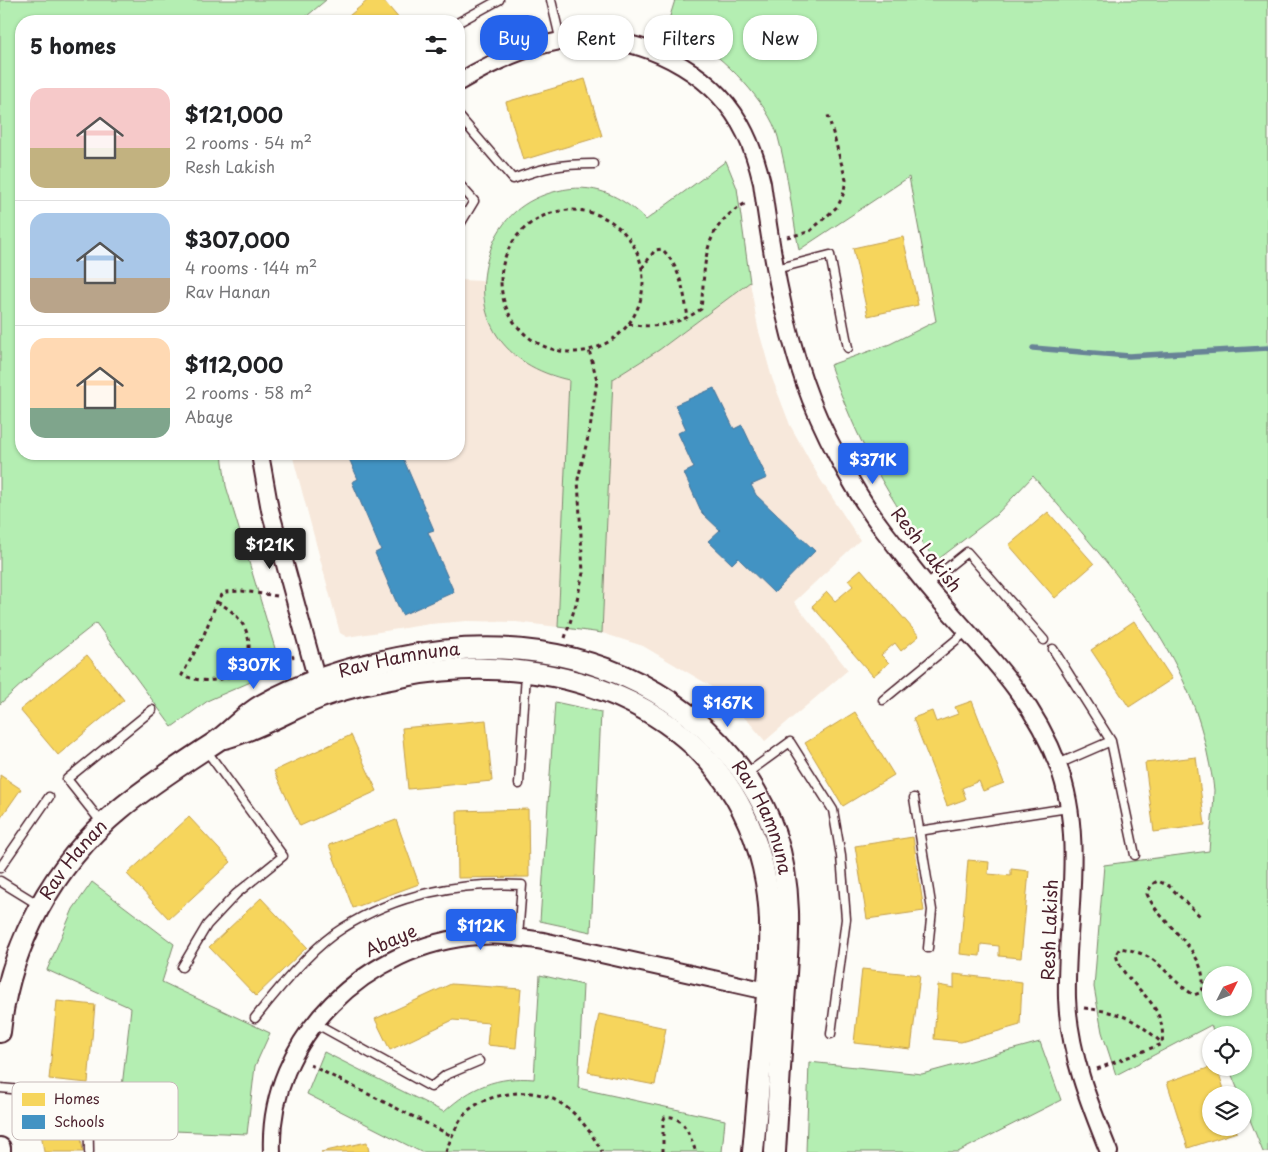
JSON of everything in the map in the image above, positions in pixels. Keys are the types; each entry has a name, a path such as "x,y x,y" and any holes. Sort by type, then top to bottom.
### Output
{"street":[{"name":"Resh Lakish","path":"465,79 505,57 531,48 558,43"},
{"name":"Resh Lakish","path":"634,47 656,52 702,79 720,96 745,132 756,158 764,194 776,268 792,345 804,384 817,413 863,499 882,529 967,631 997,662 1021,693 1042,728 1058,764 1064,783 1072,843 1073,876 1068,958 1068,1006 1080,1076 1109,1152"},
{"path":"261,460 270,510 319,688"},
{"name":"Rav Hamnuna","path":"319,688 378,661 450,649 516,648 559,655 606,668 658,694 705,728 745,775 762,804 773,829 787,882 789,908 753,1152"},
{"name":"Rav Hamnuna","path":"319,688 377,682 441,670 479,668 527,671 574,679 641,707 668,724 693,744 713,764 732,792 748,824 766,881 776,993 775,1152"},
{"name":"Rav Hanan","path":"0,1032 2,1013 14,964 27,930 54,882 76,853 104,825 149,786 211,744 260,706 319,688"},
{"name":"Abaye","path":"272,1152 276,1099 293,1056 315,1023 358,979 385,962 449,940 479,936 518,937 776,993"}],"lane":[{"path":"465,19 499,0"},
{"path":"551,0 558,29"},
{"path":"465,123 513,179 540,168 562,164 594,164"},
{"path":"465,191 474,201 465,216"},
{"path":"776,268 830,255 848,348"},
{"path":"927,584 967,552 1044,640"},
{"path":"883,700 967,631"},
{"path":"1053,650 1111,741 1135,855"},
{"path":"519,784 527,671"},
{"path":"104,825 67,779 152,710"},
{"path":"1058,764 1111,741"},
{"path":"745,775 790,742 833,810 846,899 846,919 831,1034"},
{"path":"182,967 207,925 236,894 283,856 211,744"},
{"path":"0,868 49,797"},
{"path":"914,798 932,910 928,948"},
{"path":"920,831 1068,808"},
{"path":"0,881 40,906"},
{"path":"255,1018 276,990 341,929 373,911 414,896 455,887 492,884 522,885 518,937"},
{"path":"315,1023 431,1087 446,1075 478,1061"}],"path":[{"path":"771,240 809,232 838,206 846,180 828,115"},
{"path":"629,324 645,327 688,318 701,309 704,259 714,232 732,210 764,194"},
{"path":"568,210 586,212 602,217 617,226 629,239 638,255 641,268 642,290 638,308 629,324 616,337 589,350 566,352 548,348 532,340 518,328 508,312 503,296 501,278 504,261 511,245 528,226 551,213 568,210"},
{"path":"641,268 656,250 662,249 668,255 675,263 683,289 688,318"},
{"path":"559,655 576,604 583,573 578,479 590,429 597,380 589,350"},
{"path":"217,602 232,610 248,634 250,648 247,662 241,672 215,681 196,681 182,675 203,637 217,602 226,592 242,591 295,599"},
{"path":"241,672 248,676 263,672 308,649"},
{"path":"1162,1044 1164,1030 1159,1017 1146,993 1118,966 1116,954 1120,948 1139,951 1159,962 1180,987 1194,995 1202,992 1205,979 1194,955 1151,904 1147,894 1152,884 1158,881 1169,886 1201,917"},
{"path":"1068,1006 1117,1013 1140,1023 1162,1044"},
{"path":"1080,1076 1162,1044"},
{"path":"293,1056 452,1136"},
{"path":"446,1152 452,1136 470,1110 492,1096 524,1091 555,1099 575,1114 594,1137 602,1152"},
{"path":"663,1152 663,1122 665,1117 670,1116 677,1119 688,1130 696,1152"}],"shaded area":[{"path":"465,280 484,281 483,301 553,377 569,379 558,627 516,622 467,621 430,624 347,637 340,633 294,460 465,460"},
{"path":"750,282 758,328 772,378 790,425 820,479 860,540 794,602 848,670 765,741 749,722 709,685 643,646 602,633 613,379 659,350"}],"green space":[{"path":"0,0 326,0 308,15 15,15 15,460 223,460 226,486 277,655 276,671 209,700 172,727 96,623 39,668 0,704"},
{"path":"675,0 1268,0 1268,1152 1263,1152 1252,1125 1252,1086 1236,1086 1232,1076 1252,1076 1252,1026 1202,1026 1202,1030 1116,1075 1102,1032 1094,987 1104,865 1209,851 1214,790 1212,777 1197,716 1182,678 1140,606 1088,540 1033,476 996,515 936,561 919,539 888,492 862,443 830,365 890,344 936,321 909,177 799,250 778,137 773,124 755,95 721,60 733,60 733,15 670,15"},
{"path":"726,161 737,188 750,282 659,350 613,379 602,633 558,627 569,380 546,373 526,363 510,350 497,335 488,317 484,297 484,275 490,251 500,229 507,220 534,199 557,191 570,189 583,188 594,190 616,197 646,220"},
{"path":"555,702 601,712 591,932 540,921"},
{"path":"92,882 174,944 162,982 270,1033 255,1066 247,1134 178,1131 178,1082 123,1082 131,1008 47,970 73,909"},
{"path":"540,975 583,985 578,1088 725,1120 722,1152 421,1152 307,1094 324,1052 444,1112 464,1096 485,1085 508,1079 534,1079"},
{"path":"1040,1042 1061,1100 958,1152 806,1152 809,1062 922,1074"}],"building: Homes":[{"path":"368,0 383,0 396,15 350,15"},
{"path":"585,79 602,136 523,160 506,102"},
{"path":"903,237 918,305 868,316 853,248"},
{"path":"1048,512 1094,564 1055,598 1009,545"},
{"path":"861,569 919,636 901,651 895,643 881,655 889,663 873,676 812,606 827,592 835,601 853,586 848,580"},
{"path":"1134,621 1172,679 1129,707 1091,650"},
{"path":"87,655 124,700 58,755 20,710"},
{"path":"972,701 1004,783 983,791 979,781 962,788 966,799 947,806 913,718 932,711 936,722 958,714 955,707"},
{"path":"855,712 894,775 843,806 805,743"},
{"path":"486,720 492,781 408,789 402,728"},
{"path":"351,735 377,791 300,826 274,771"},
{"path":"1196,757 1205,825 1154,832 1145,763"},
{"path":"0,775 21,789 0,819"},
{"path":"528,809 529,877 458,878 457,811"},
{"path":"189,817 231,862 169,919 127,874"},
{"path":"396,820 419,884 353,908 329,845"},
{"path":"913,837 924,911 867,919 855,846"},
{"path":"968,860 989,862 988,874 1011,876 1011,869 1029,871 1021,958 999,956 999,946 981,944 980,956 960,954"},
{"path":"261,898 307,947 256,996 209,947"},
{"path":"862,969 920,975 911,1049 854,1043"},
{"path":"954,974 1022,982 1020,1025 961,1042 934,1039 938,985 954,988"},
{"path":"451,984 521,989 516,1048 487,1045 489,1023 453,1020 390,1050 375,1019"},
{"path":"57,1001 95,1005 88,1082 49,1079"},
{"path":"599,1014 666,1028 655,1085 588,1072"},
{"path":"1202,1070 1202,1076 1220,1076 1223,1086 1202,1086 1202,1136 1225,1136 1188,1148 1167,1082"},
{"path":"42,1140 81,1140 83,1152 44,1152"},
{"path":"367,1142 369,1152 321,1152"}],"building: Schools":[{"path":"714,388 734,429 742,425 767,478 751,485 756,495 815,551 774,593 738,558 732,564 708,541 720,530 702,513 684,473 694,468 678,433 686,429 675,405"},
{"path":"350,460 404,460 434,530 428,532 454,592 402,615 375,553 381,550 352,482 358,479"}],"waterway":[{"path":"1033,348 1129,356 1268,348"}]}
